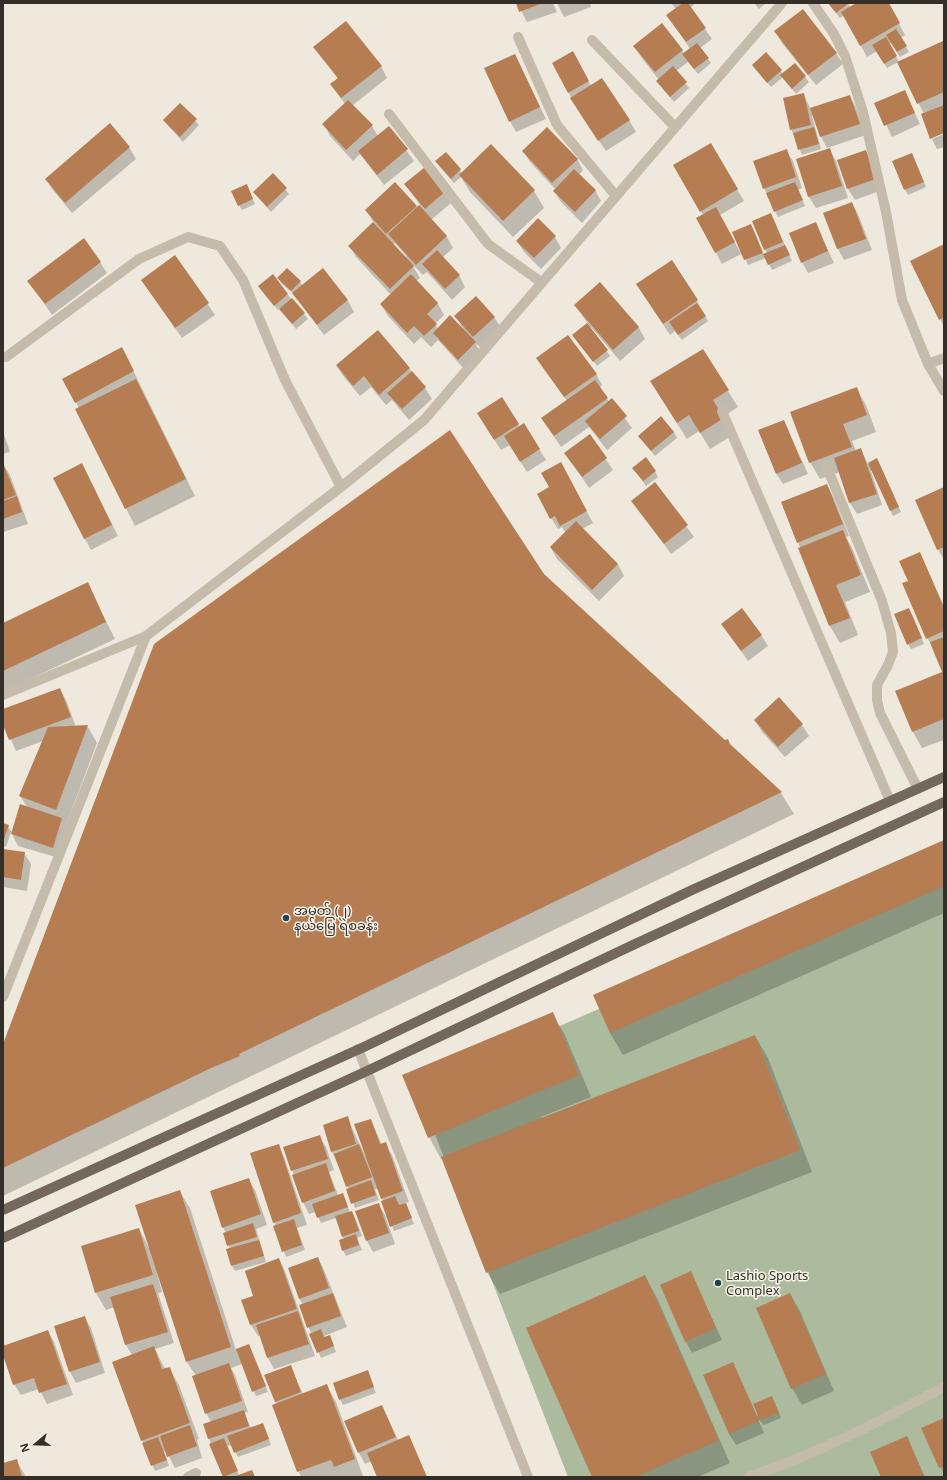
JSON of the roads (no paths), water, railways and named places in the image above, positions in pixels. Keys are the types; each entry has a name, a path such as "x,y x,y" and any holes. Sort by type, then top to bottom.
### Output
{"main road":[{"path":"3,1210 358,1049 692,890 944,777"},
{"path":"3,1238 367,1071 635,944 944,802"}],"street":[{"path":"3,695 146,636 341,487 424,420 782,3"},
{"path":"813,3 834,34 845,56 863,112 886,212 902,300 928,364 944,392"},
{"path":"518,37 557,125 616,196"},
{"path":"592,40 675,127"},
{"path":"389,114 488,244 541,282"},
{"path":"6,357 139,259 188,237 220,246 243,280 285,380 341,487"},
{"path":"928,364 944,358"},
{"path":"722,411 890,801"},
{"path":"826,465 882,601 891,633 893,652 888,666 877,685 877,700 880,713 918,789"},
{"path":"3,997 146,636"},
{"path":"358,1049 528,1477"},
{"path":"748,1477 788,1464 860,1432 944,1387"}],"place":[{"name":"အမှတ် (၂) နယ်မြေ ရဲစခန်း","path":"286,918"},
{"name":"Lashio Sports Complex","path":"718,1283"}]}
